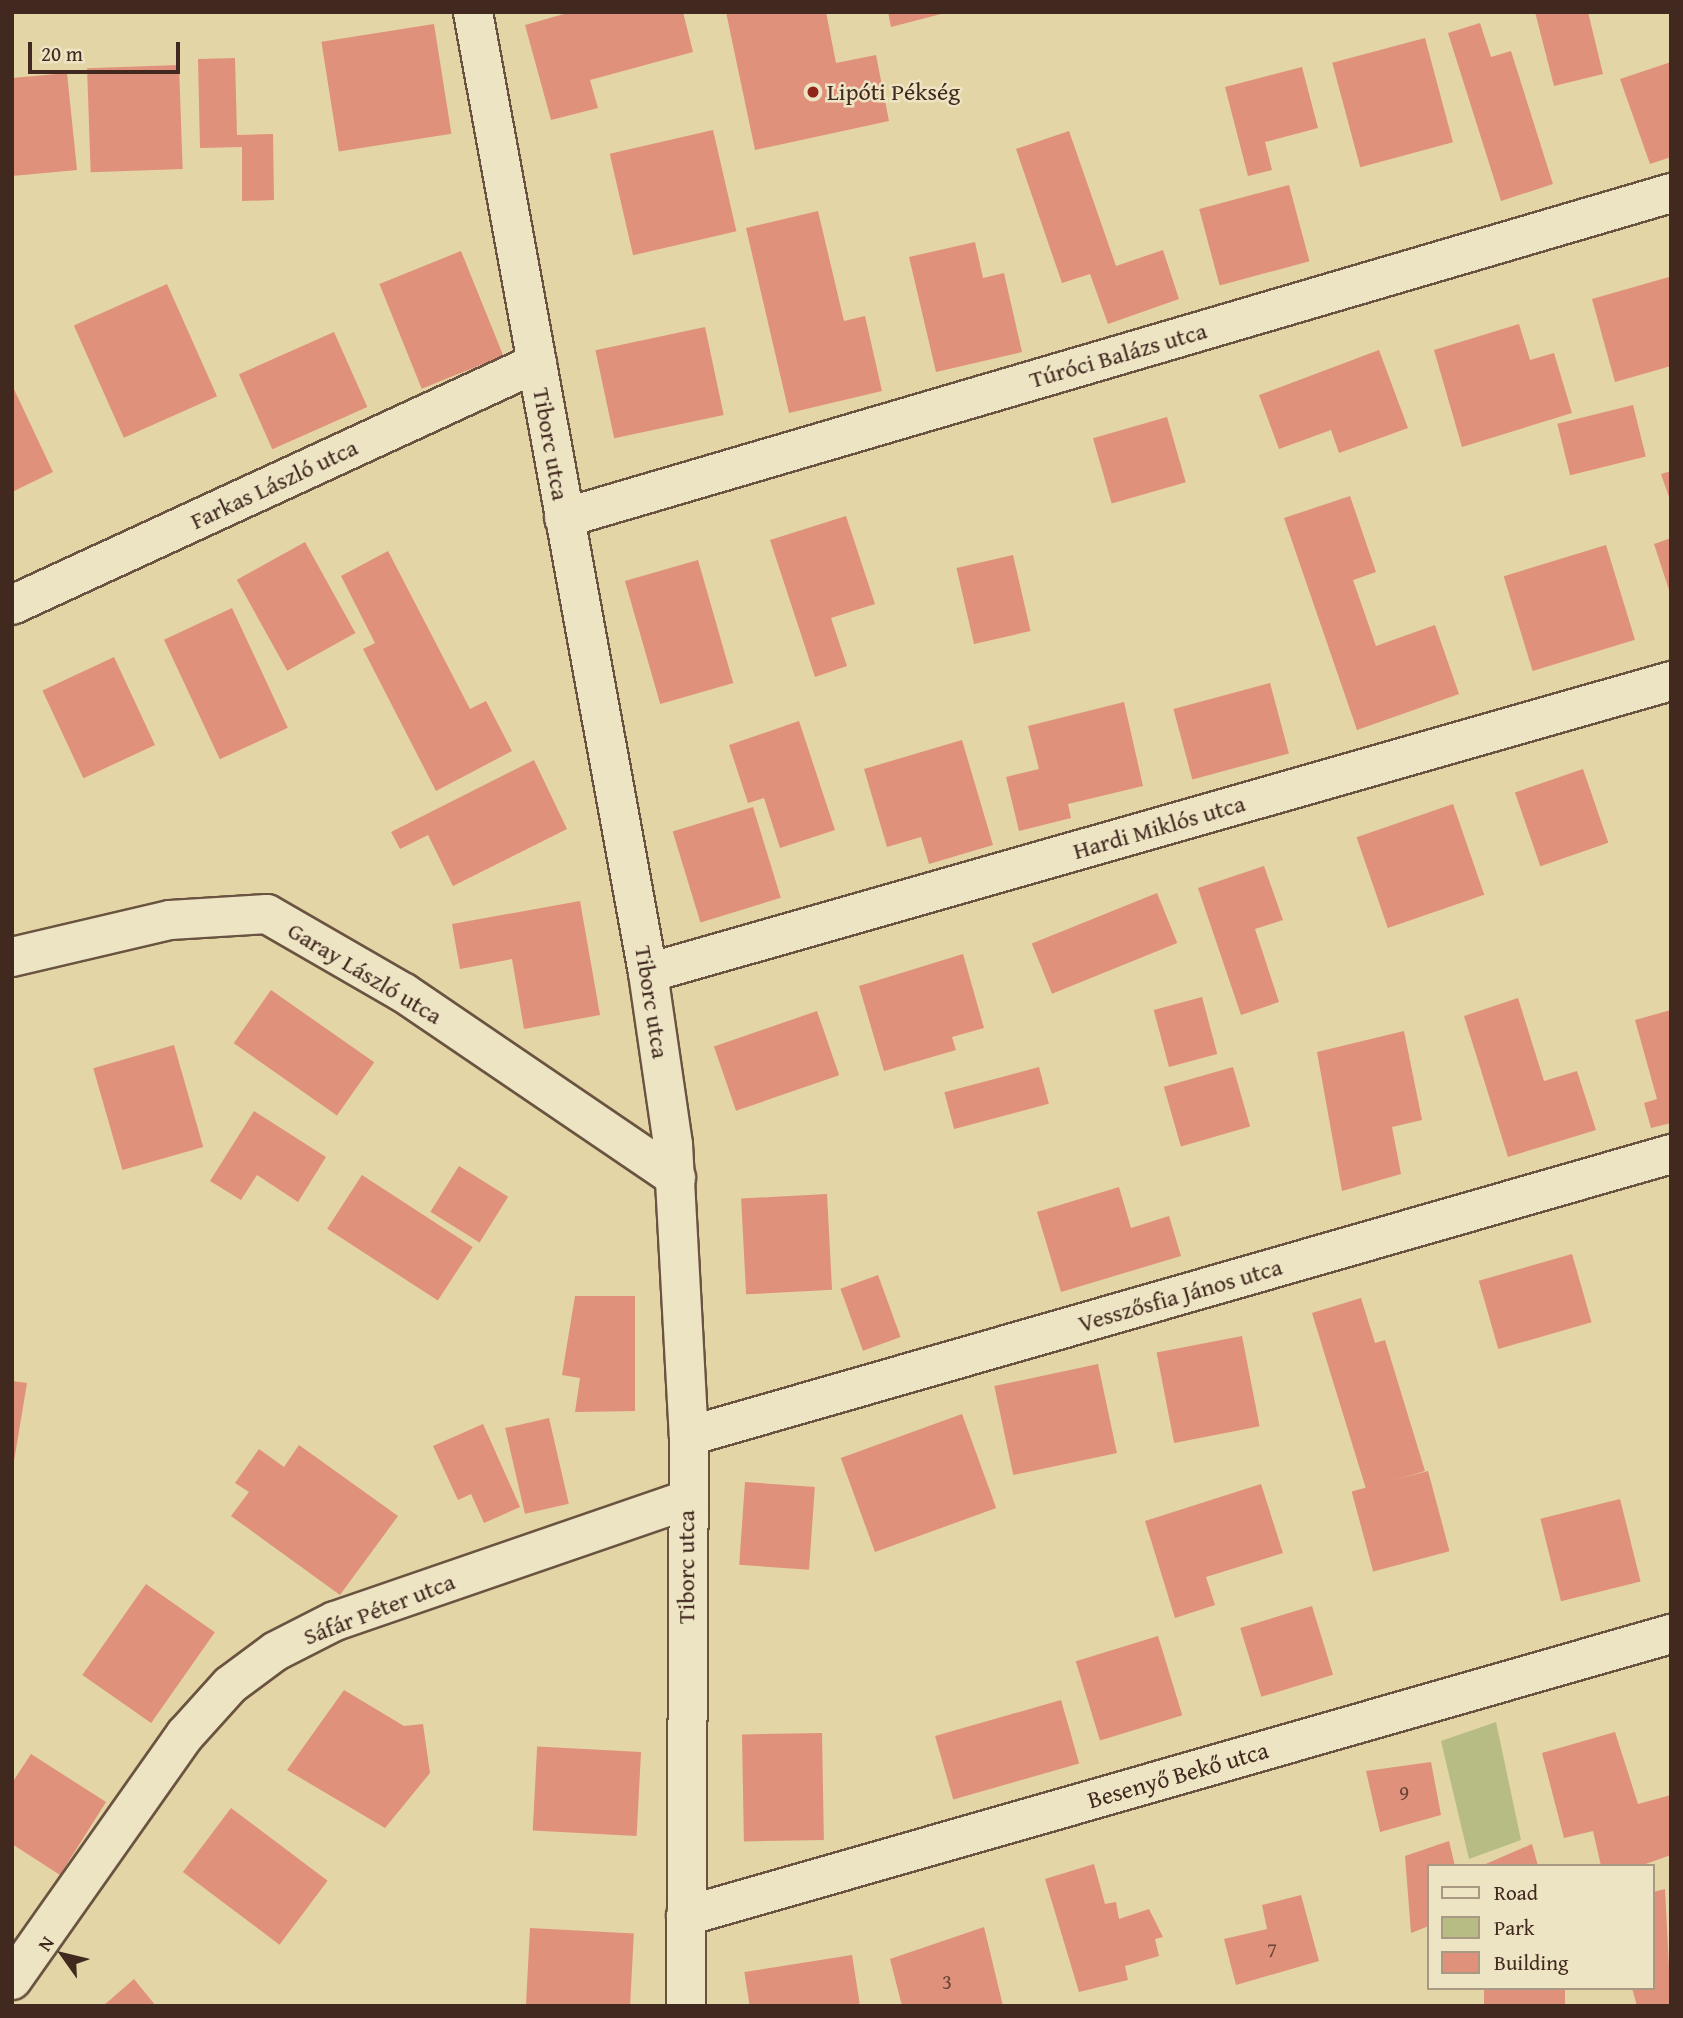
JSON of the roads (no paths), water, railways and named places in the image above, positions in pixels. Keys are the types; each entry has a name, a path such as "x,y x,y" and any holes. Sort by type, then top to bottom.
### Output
{"street":[{"name":"Tiborc utca","path":"473,12 648,973 676,1178 689,1436 686,2006"},
{"name":"Túróci Balázs utca","path":"564,518 1671,193"},
{"name":"Farkas László utca","path":"12,605 537,363"},
{"name":"Hardi Miklós utca","path":"648,973 1671,681"},
{"name":"Garay László utca","path":"12,957 170,920 267,914 404,993 676,1178"},
{"name":"Vesszősfia János utca","path":"689,1436 1671,1154"},
{"name":"Sáfár Péter utca","path":"12,1980 185,1735 230,1685 276,1651 335,1620 687,1500"},
{"name":"Besenyő Bekő utca","path":"686,1916 1671,1634"}],"place":[{"name":"Lipóti Pékség","path":"813,92"}]}
